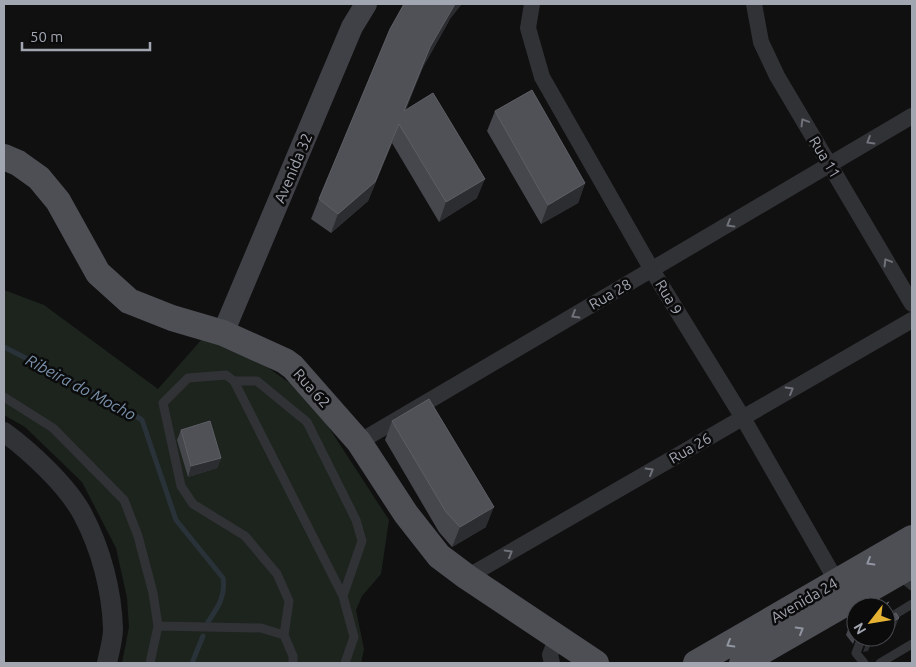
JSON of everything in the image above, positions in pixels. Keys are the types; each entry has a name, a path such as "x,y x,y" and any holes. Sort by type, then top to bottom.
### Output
{"main road":[{"name":"Avenida 32","path":"223,333 352,27 366,4"},
{"name":"Rua 62","path":"4,156 18,163 39,178 58,201 98,273 129,301 172,318 223,333 271,354 293,367 359,442 406,514 439,556 467,578 596,663"},
{"name":"Avenida 24","path":"696,663 912,538"},
{"name":"Avenida 24","path":"742,663 908,575"}],"street":[{"name":"Rua 9","path":"532,4 528,28 542,77 652,270 743,418 837,582"},
{"name":"Rua 11","path":"754,4 761,42 773,67 912,304"},
{"name":"Rua 28","path":"359,442 912,116"},
{"name":"Rua 26","path":"467,578 912,320"},
{"path":"4,432 34,456 60,483 82,514 100,557 110,600 113,631 107,663"},
{"path":"552,663 550,655 557,637"}],"lane":[{"path":"293,663 293,656 284,635 289,601 278,574 245,536 193,504 181,486 163,402 188,378 226,375 234,381 343,596 354,637 345,663"},
{"path":"234,381 257,382 307,422 356,520 362,541 343,596"},
{"path":"4,397 53,428 124,500 138,536 153,594 158,626 150,663"},
{"path":"896,614 912,604"},
{"path":"158,626 261,628 284,635"},
{"path":"880,663 912,644"},
{"path":"858,647 856,653 864,663"}],"shaded area":[{"path":"4,290 44,305 158,389 202,339 252,356 309,397 389,520 381,574 362,596 356,610 364,649 361,663 122,663 129,627 127,598 116,548 82,482 25,427 4,415"}],"building":[{"path":"404,4 455,4 430,47 404,111 433,93 485,179 446,202 399,124 375,182 338,214 319,199 390,29"},
{"path":"532,90 585,183 548,205 495,111"},
{"path":"429,399 494,507 460,527 446,512 392,421"},
{"path":"210,421 221,458 191,466 181,430"}],"waterway":[{"name":"Ribeira do Mocho","path":"4,347 116,404 142,420 176,520 223,578 222,596 208,622"},
{"name":"Ribeira do Mocho","path":"192,663 203,636"}]}
